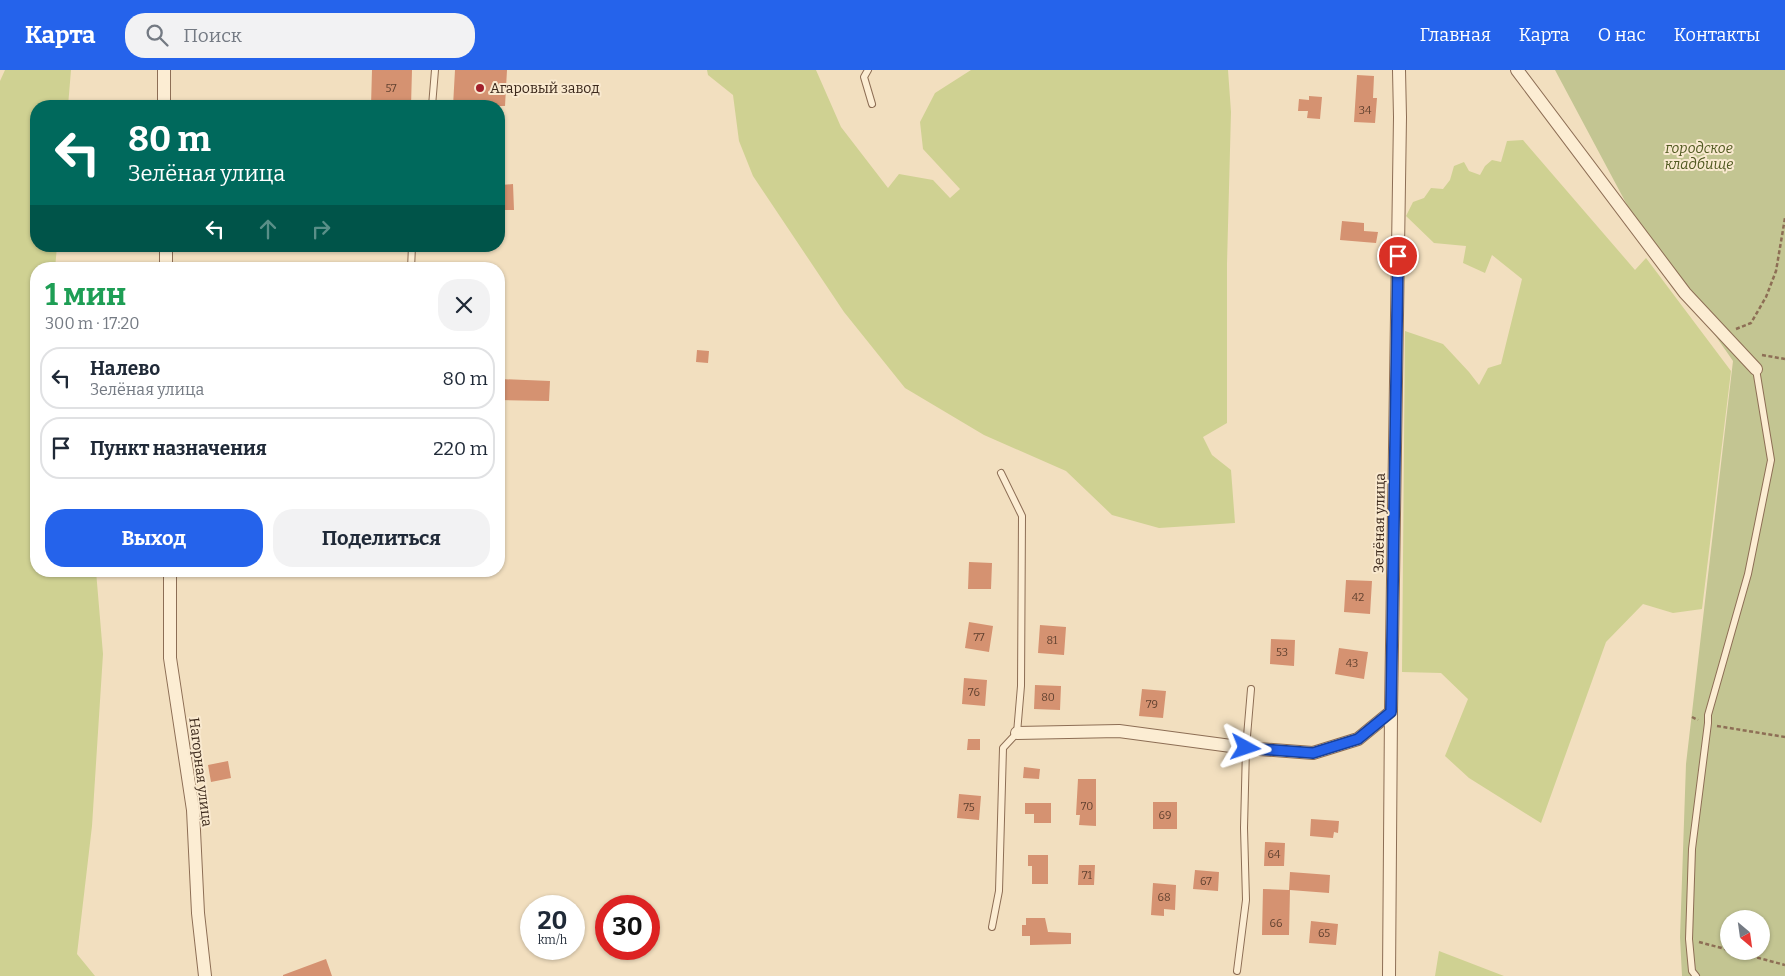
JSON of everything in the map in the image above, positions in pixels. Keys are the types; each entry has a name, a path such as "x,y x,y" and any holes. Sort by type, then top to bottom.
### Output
{"street":[{"path":"164,70 164,100"},
{"name":"Зелёная улица","path":"1389,976 1400,137 1399,70"},
{"path":"1517,70 1685,293 1756,369"},
{"name":"Нагорная улица","path":"170,577 170,658 193,810 198,913 205,976"},
{"path":"1017,733 1119,732 1246,748 1313,753 1358,739 1391,712"}],"lane":[{"path":"432,100 435,70"},
{"path":"868,70 864,77 872,104"},
{"path":"1696,976 1692,971 1689,940 1692,849 1708,715 1748,574 1771,460 1756,369"},
{"path":"992,927 999,891 1003,748 1017,733 1021,686 1022,516 1001,473"},
{"path":"1237,971 1246,900 1244,828 1246,748 1251,690"}],"path":[{"path":"1720,330 1730,332 1751,323 1758,312 1776,271 1785,218"},
{"path":"1692,718 1724,728 1785,737"},
{"path":"1689,940 1720,948"},
{"path":"1765,960 1785,965"}],"green space":[{"path":"5,70 71,70 68,100 30,100 30,252 56,252 56,262 30,262 30,577 97,577 103,654 92,826 77,954 95,976 0,976 0,81"},
{"path":"707,70 816,70 841,127 888,188 899,174 933,180 950,198 960,189 923,149 920,122 935,93 971,70 1228,70 1231,112 1227,264 1227,423 1203,437 1212,455 1231,470 1235,523 1159,528 1112,515 1066,471 984,435 905,388 844,312 753,176 739,141 733,95 708,75"},
{"name":"городское кладбище","path":"1555,70 1785,70 1785,976 1682,976 1680,937 1686,764 1733,361 1634,218"},
{"path":"1523,140 1635,270 1646,258 1731,371 1702,609 1673,613 1643,604 1606,642 1541,823 1469,778 1445,756 1468,699 1441,673 1402,672 1405,331 1443,344 1479,385 1488,368 1501,364 1522,279 1492,255 1485,273 1463,263 1466,246 1434,243 1406,216 1413,202 1424,198 1431,188 1443,189 1450,180 1454,166 1464,162 1469,171 1480,175 1485,166 1492,160 1501,162 1507,141"},
{"path":"1439,951 1504,976 1435,976"}],"building":[{"path":"372,70 412,70 411,100 371,100"},
{"name":"Агаровый завод","path":"455,70 507,70 505,106 505,100 453,100"},
{"path":"1357,75 1374,76 1373,98 1377,98 1375,123 1354,122"},
{"path":"1309,96 1322,97 1320,119 1307,118 1308,111 1298,111 1299,99 1309,100"},
{"path":"513,184 514,210 505,210 505,185"},
{"path":"1342,221 1364,223 1364,231 1378,232 1376,243 1340,240"},
{"path":"697,350 709,351 708,363 696,362"},
{"path":"505,379 550,381 549,401 505,400"},
{"path":"969,562 992,563 991,589 968,589"},
{"path":"1346,580 1372,581 1370,614 1344,612"},
{"path":"969,622 993,626 989,652 965,648"},
{"path":"1040,625 1066,627 1064,655 1038,653"},
{"path":"1271,639 1295,640 1294,666 1270,664"},
{"path":"1339,648 1368,652 1364,679 1335,674"},
{"path":"964,678 987,680 985,706 962,704"},
{"path":"1035,685 1061,686 1060,710 1034,709"},
{"path":"1142,689 1166,691 1163,718 1139,716"},
{"path":"968,739 980,739 980,750 967,750"},
{"path":"228,761 231,778 211,782 208,765"},
{"path":"1024,767 1040,769 1039,779 1023,778"},
{"path":"1078,779 1096,779 1096,826 1079,825 1080,815 1076,815"},
{"path":"959,794 981,796 979,820 957,818"},
{"path":"1153,802 1177,802 1177,829 1153,829"},
{"path":"1025,803 1051,803 1051,823 1034,823 1034,814 1025,814"},
{"path":"1311,819 1339,821 1338,833 1334,832 1333,838 1310,836"},
{"path":"1265,842 1285,843 1284,866 1264,866"},
{"path":"1028,855 1048,855 1048,884 1032,884 1032,866 1028,866"},
{"path":"1079,865 1095,865 1094,885 1078,885"},
{"path":"1195,870 1219,872 1218,891 1193,889"},
{"path":"1290,872 1330,875 1329,893 1290,890 1289,935 1262,935 1263,889 1289,890"},
{"path":"1153,883 1176,885 1175,910 1164,909 1164,916 1151,915"},
{"path":"1026,918 1045,918 1048,932 1071,933 1071,944 1030,945 1030,936 1022,936 1022,925 1026,925"},
{"path":"1311,921 1338,924 1336,945 1309,943"},
{"path":"326,959 332,976 283,976 283,975"}],"place":[{"name":"Агаровый завод","path":"480,88"}],"route":[{"path":"1246,748 1313,753 1358,739 1391,712 1398,256"}]}
